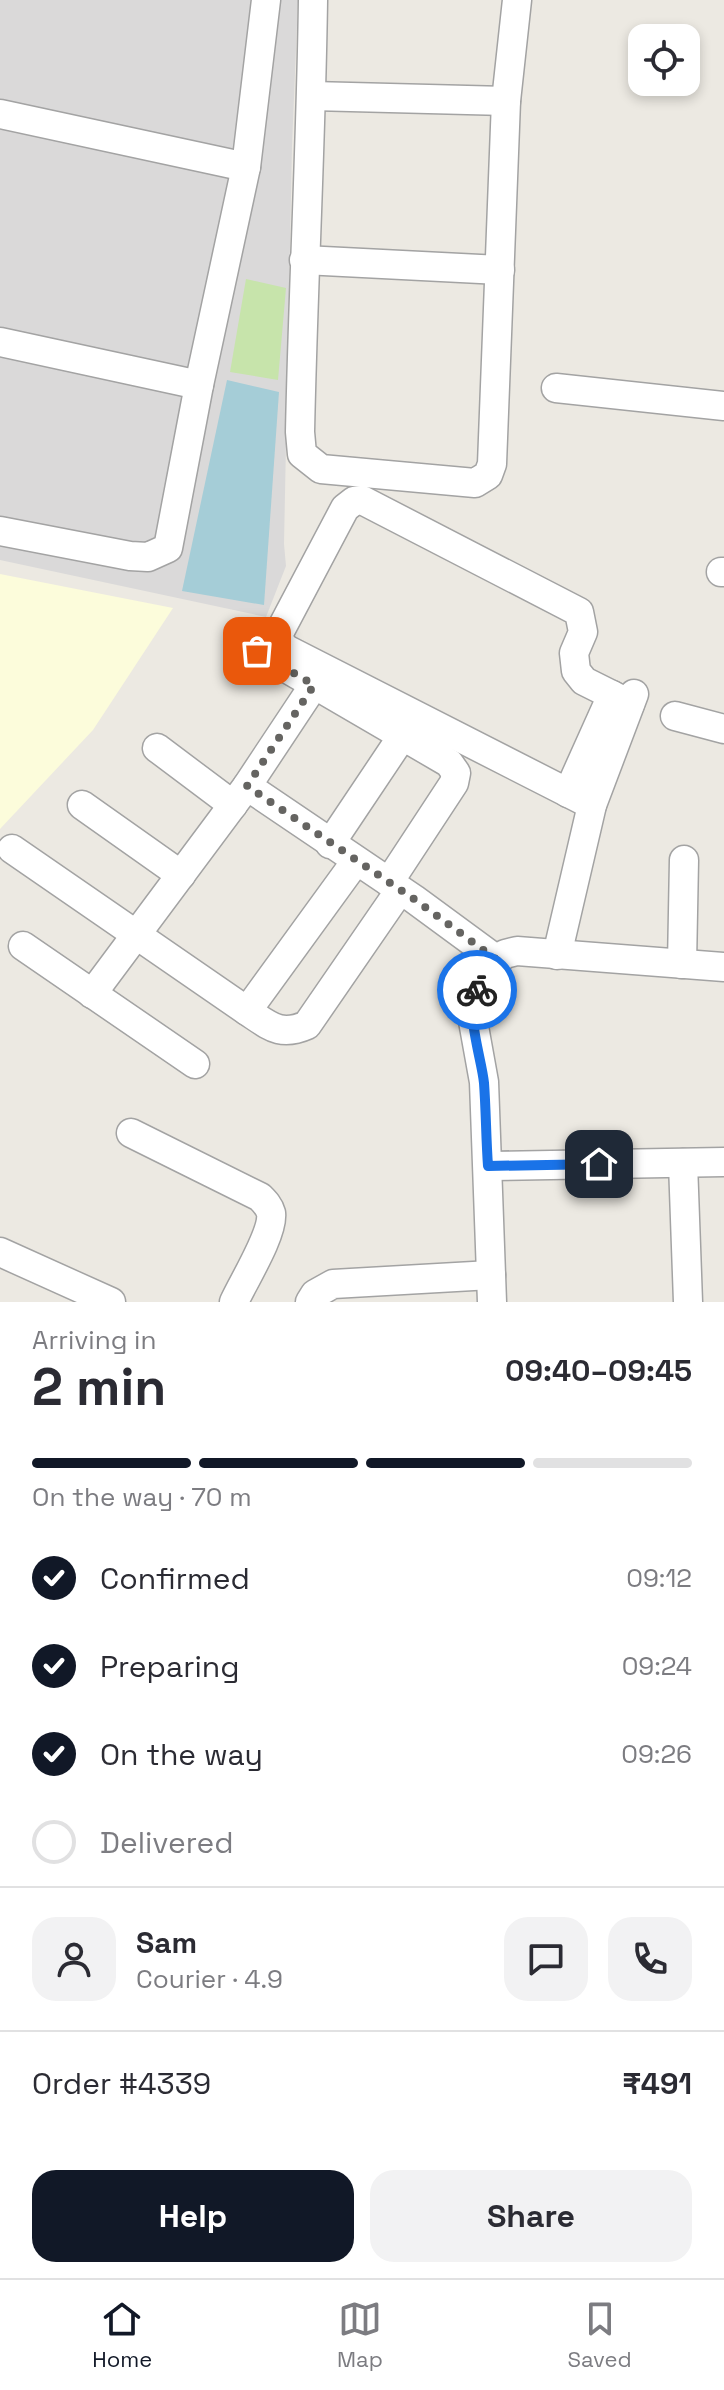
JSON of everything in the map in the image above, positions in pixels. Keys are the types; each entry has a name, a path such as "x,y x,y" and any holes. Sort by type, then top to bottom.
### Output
{"street":[{"path":"0,531 130,556 148,557 168,548 246,167 266,0"},
{"path":"313,0 304,260 302,454 321,469 475,483 488,475 492,464 506,101 517,0"},
{"path":"312,96 506,101"},
{"path":"0,114 246,167"},
{"path":"304,260 500,270"},
{"path":"0,342 199,385"},
{"path":"556,388 724,406"},
{"path":"557,955 580,799 625,698 584,681 576,671 574,653 583,632 579,612 362,500 354,501 345,508 279,633 280,642 286,649 580,799"},
{"path":"12,849 275,1029 293,1031 307,1025 394,886 454,783 456,773 449,763 257,651"},
{"path":"92,994 240,795 314,685"},
{"path":"675,716 724,729"},
{"path":"330,844 403,735"},
{"path":"157,748 330,844 497,960"},
{"path":"82,805 181,875"},
{"path":"682,964 684,860"},
{"path":"247,1011 356,861"},
{"path":"23,946 195,1064"},
{"path":"310,1302 315,1294 333,1284 492,1289 484,1082 473,1021 473,995 497,960 517,951 724,967"},
{"path":"131,1133 260,1197 269,1207 272,1216 267,1233 234,1302"},
{"path":"488,1166 724,1162"},
{"path":"683,1163 688,1302"},
{"path":"0,1252 111,1302"}],"shaded area":[{"path":"0,0 298,0 292,146 286,566 266,617 0,560"},
{"path":"0,574 173,608 93,730 0,829"}],"green space":[{"path":"246,279 286,288 278,380 230,372"}],"water":[{"path":"227,380 279,392 264,605 182,591"}],"way so far":[{"path":"257,651 314,685 247,786 414,899 497,960 477,990"}],"route":[{"path":"477,990 473,995 473,1021 484,1082 488,1166 599,1164"}]}
